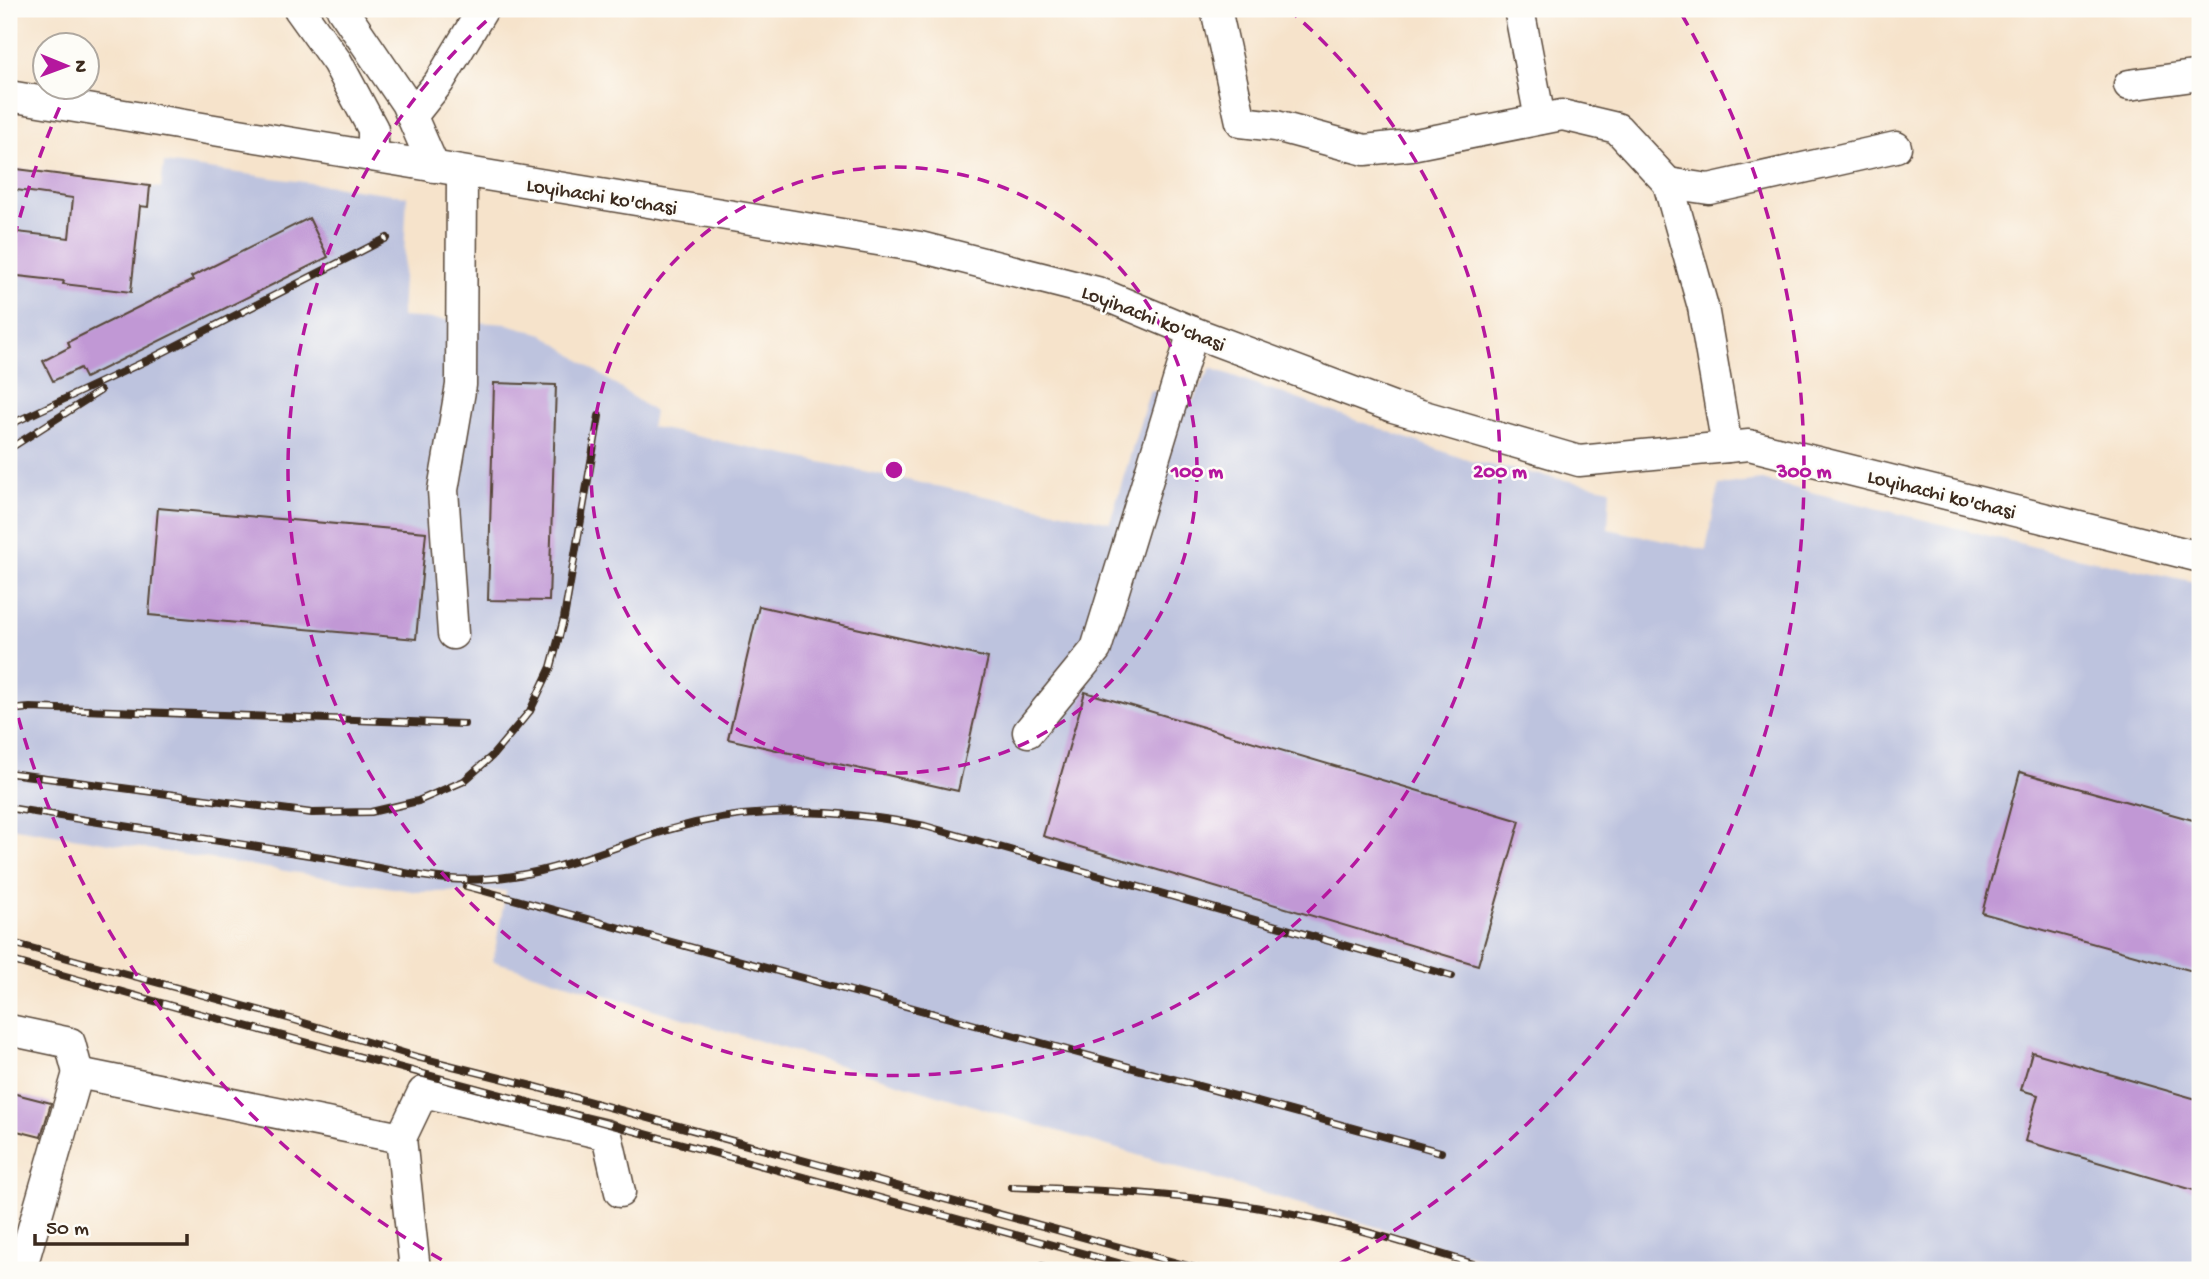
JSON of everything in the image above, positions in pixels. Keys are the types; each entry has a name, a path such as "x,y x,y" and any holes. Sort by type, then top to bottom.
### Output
{"street":[{"path":"299,9 337,62 373,129 373,156"},
{"path":"342,9 448,169 461,384 443,490 453,634"},
{"path":"412,116 439,82 482,9"},
{"path":"1216,9 1241,122 1276,126 1365,150 1411,145 1562,115 1617,128 1668,183 1703,307 1727,447"},
{"path":"1518,9 1540,119"},
{"path":"2129,85 2200,75"},
{"name":"Loyihachi ko'chasi","path":"9,96 920,247 1097,292 1392,407 1578,461 1749,445 2200,557"},
{"path":"1668,183 1709,189 1896,148"},
{"path":"1028,732 1096,649 1194,332"},
{"path":"9,1030 70,1044 78,1073 21,1270"},
{"path":"78,1073 401,1138"},
{"path":"415,1270 401,1138 424,1092 607,1135 620,1192"}],"shaded area":[{"path":"164,163 407,196 401,317 507,324 543,334 654,412 651,427 1110,522 1150,390 1192,402 1211,368 1470,461 1610,489 1608,529 1706,550 1719,485 1762,480 2067,555 2200,583 2200,1270 1519,1270 493,961 506,891 418,892 9,827 9,168 161,188"}],"building":[{"path":"9,168 150,186 148,207 140,206 131,292 9,275 9,231 69,238 73,198 9,189"},
{"path":"309,218 328,257 85,378 80,368 53,381 43,361 70,347 68,342"},
{"path":"494,383 556,385 549,601 488,600"},
{"path":"158,508 426,532 416,639 149,615"},
{"path":"759,606 988,658 958,791 728,739"},
{"path":"1085,692 1520,821 1478,965 1043,836"},
{"path":"2020,772 2200,822 2200,973 1982,913"},
{"path":"2032,1052 2200,1100 2200,1192 2025,1141 2038,1095 2021,1090"},
{"path":"12,1093 51,1103 41,1137 9,1129"}],"railway":[{"path":"11,424 150,359 387,238"},
{"path":"9,449 100,391"},
{"path":"9,773 312,813 371,812 418,801 464,781 492,756 530,711 551,667 564,618 599,416"},
{"path":"9,710 30,708 464,724"},
{"path":"9,808 328,858 386,870 465,880 510,877 556,867 668,830 732,816 796,812 861,816 925,826 1452,976"},
{"path":"466,886 1441,1152"},
{"path":"9,942 291,1019 417,1057 536,1087 1203,1270"},
{"path":"9,960 1144,1270"},
{"path":"1012,1187 1153,1194 1293,1214 1344,1226 1493,1270"},
{"path":"1042,1266 1052,1270"}]}
